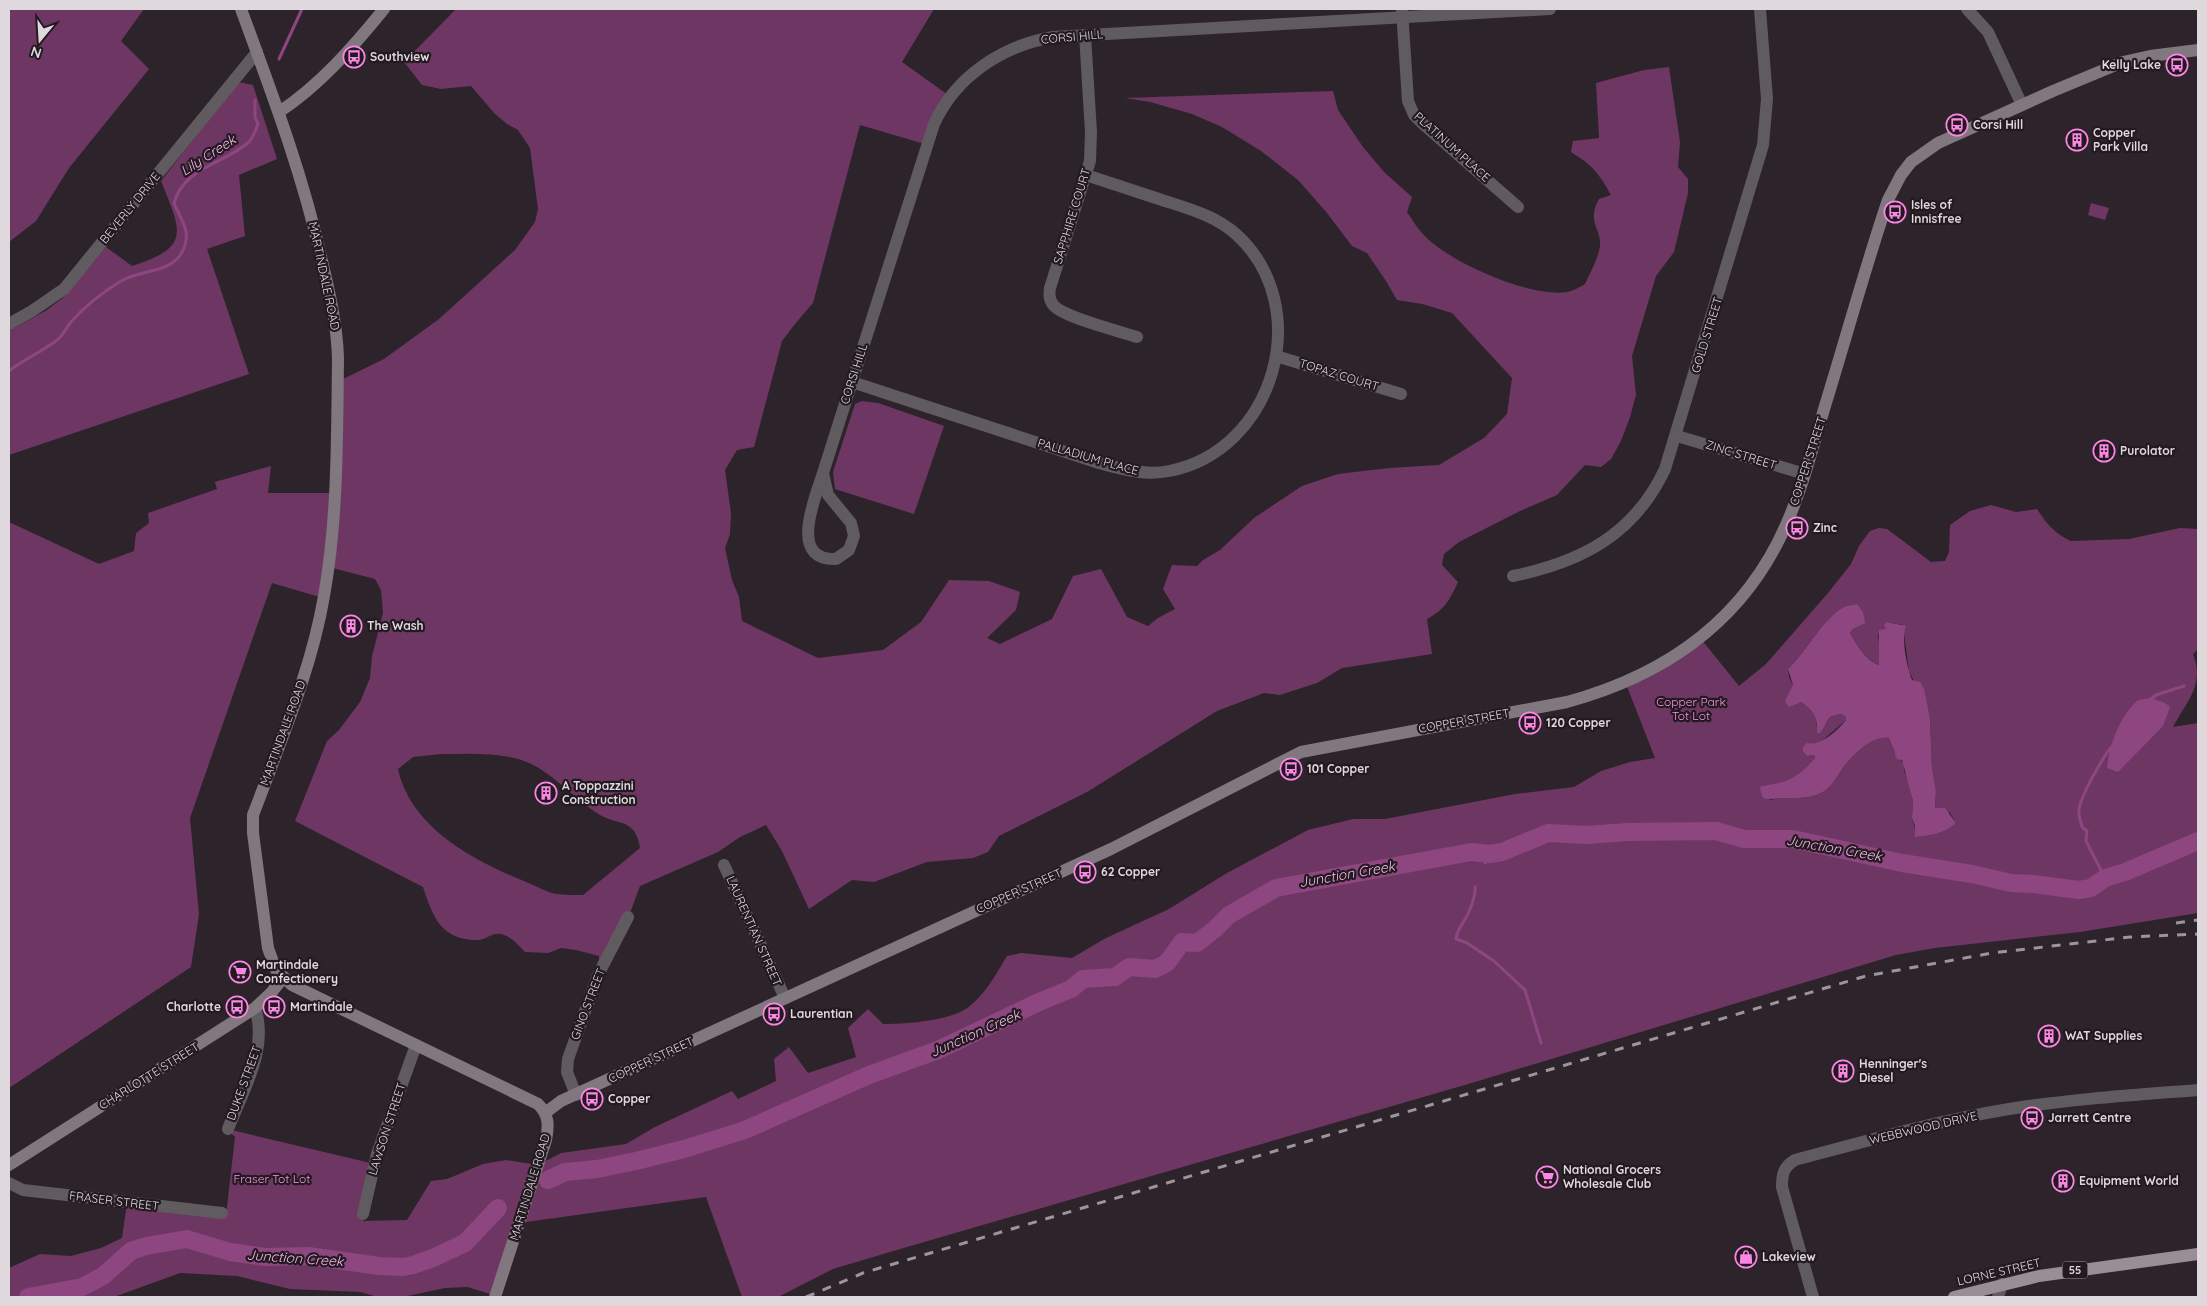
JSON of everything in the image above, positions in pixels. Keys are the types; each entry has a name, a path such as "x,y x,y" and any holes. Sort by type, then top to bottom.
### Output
{"main road":[{"name":"LORNE STREET","path":"1954,1297 2002,1284 2092,1268 2198,1254"}],"street":[{"name":"MARTINDALE ROAD","path":"241,9 301,180 317,236 338,339 333,513 330,561 324,598 310,659 252,823 268,948 276,970 292,985 538,1104 545,1113 549,1122 546,1140 495,1297"},
{"path":"278,112 293,102 330,69 384,9"},
{"name":"CORSI HILL","path":"823,473 828,495 851,523 854,536 849,550 836,558 820,556 809,544 806,534 807,523 929,138 938,114 959,86 971,75 1006,52 1041,39 1085,35 1402,13 1550,9"},
{"name":"GOLD STREET","path":"1513,576 1579,557 1614,535 1634,517 1655,488 1668,461 1763,146 1767,99 1760,9"},
{"path":"1967,9 1988,32 2022,105"},
{"name":"PLATINUM PLACE","path":"1402,13 1406,93 1409,107 1422,123 1518,207"},
{"name":"SAPPHIRE COURT","path":"1085,35 1091,132 1090,161 1050,288 1049,297 1053,305 1067,314 1137,337"},
{"name":"COPPER STREET","path":"545,1113 562,1101 1111,849 1301,752 1568,702 1613,687 1658,666 1680,653 1713,627 1748,588 1775,548 1805,474 1883,215 1893,188 1911,162 1930,148 2022,105 2123,62 2198,50"},
{"name":"BEVERLY DRIVE","path":"9,324 64,289 256,52"},
{"name":"PALLADIUM PLACE","path":"852,382 1099,462 1140,473 1169,471 1196,463 1224,446 1244,427 1258,407 1276,356 1279,339 1279,318 1272,284 1259,260 1236,234 1208,216 1086,175"},
{"name":"TOPAZ COURT","path":"1276,356 1401,394"},
{"name":"ZINC STREET","path":"1676,436 1805,474"},
{"name":"LAURENTIAN STREET","path":"724,865 785,998"},
{"name":"GINO STREET","path":"576,1095 567,1072 568,1059 598,976 628,917"},
{"name":"CHARLOTTE STREET","path":"9,1165 255,1008 283,978"},
{"name":"DUKE STREET","path":"228,1129 254,1064 260,1043 260,1022 255,1008"},
{"name":"LAWSON STREET","path":"364,1214 376,1157 416,1045"},
{"name":"WEBBWOOD DRIVE","path":"1813,1297 1782,1187 1784,1170 1787,1165 1795,1160 1932,1124 2008,1109 2082,1099 2198,1090"},
{"name":"FRASER STREET","path":"9,1183 23,1190 222,1214"},
{"path":"1998,1297 2002,1284"}],"green space":[{"path":"9,9 144,9 121,41 149,69 69,168 36,221 9,242"},
{"path":"456,9 934,9 902,62 951,97 928,145 860,125 813,303 782,341 754,447 737,450 725,470 731,513 730,534 725,548 732,580 739,597 742,621 818,658 883,650 921,622 949,580 989,581 1020,592 1016,610 987,638 1000,644 1052,619 1073,576 1101,569 1127,617 1148,626 1175,609 1163,589 1172,565 1197,566 1220,550 1254,518 1302,486 1338,474 1439,465 1484,438 1507,414 1512,378 1452,313 1422,304 1397,300 1367,253 1352,246 1327,213 1298,180 1261,151 1222,127 1192,114 1150,102 1125,98 1333,91 1338,110 1363,147 1384,172 1412,197 1407,212 1421,232 1435,245 1470,266 1512,284 1551,292 1567,292 1585,284 1594,266 1600,246 1594,220 1595,207 1599,199 1611,195 1594,170 1571,152 1573,141 1599,138 1596,83 1644,70 1669,67 1680,142 1678,167 1688,179 1688,193 1674,252 1656,276 1632,356 1636,395 1621,441 1611,459 1601,467 1585,465 1557,495 1520,511 1459,542 1444,554 1442,565 1458,582 1446,604 1427,619 1432,654 1342,668 1317,683 1280,695 1264,693 1217,711 1087,792 999,836 988,852 973,858 927,862 874,882 852,880 809,909 782,851 766,825 740,837 718,852 640,886 626,924 598,976 599,956 561,948 548,953 525,952 505,935 496,934 479,940 466,939 448,932 435,918 423,887 295,821 327,741 339,730 360,702 370,678 372,656 383,613 381,590 375,579 329,567 323,598 272,583 190,818 199,914 191,967 9,1088 9,522 99,564 134,551 136,533 149,523 148,513 217,489 215,482 271,466 268,493 333,493 337,382 384,359 439,319 515,250 535,222 538,209 530,148 518,130 495,114 471,86 441,89 422,85 404,62","holes":["441,754 496,755 527,762 551,776 594,811 606,818 628,826 636,835 640,848 583,895 552,893 505,873 465,852 430,825 416,808 405,790 398,769 413,757"]},
{"path":"238,82 253,85 277,159 239,175 245,236 207,249 249,374 9,455 9,331 47,310 64,297 106,247 132,266 165,252 173,244 176,235 176,225 161,181"},
{"path":"2091,203 2109,208 2105,220 2088,215"},
{"path":"862,401 878,403 944,426 914,514 835,489 833,472 855,404"},
{"path":"1991,505 2016,512 2037,509 2051,528 2071,541 2129,539 2180,528 2198,529 2198,649 2193,654 2197,675 2196,684 2189,701 2173,727 2198,723 2198,913 2080,932 1935,948 1896,955 1475,1082 833,1269 778,1297 742,1297 706,1197 519,1223 494,1295 467,1287 445,1288 407,1296 378,1297 360,1292 290,1289 237,1276 180,1273 114,1297 9,1297 9,1268 40,1254 71,1256 101,1248 122,1238 127,1203 226,1215 235,1137 227,1129 375,1164 363,1221 407,1220 431,1181 447,1179 483,1164 506,1160 538,1165 561,1153 626,1144 655,1127 732,1091 738,1099 776,1081 774,1059 789,1047 808,1073 856,1057 848,1028 868,1009 883,1024 928,1021 962,1011 981,996 1007,956 1021,953 1072,958 1106,938 1169,909 1227,873 1308,830 1353,819 1385,819 1515,794 1574,787 1601,771 1630,762 1655,758 1626,684 1701,639 1739,686 1766,664 1828,593 1851,564 1859,546 1870,531 1879,528 1887,529 1931,562 1945,561 1949,552 1950,525 1970,511","holes":["1857,604 1864,623 1853,629 1850,633 1866,656 1879,665 1878,635 1886,629 1887,622 1903,625 1909,671 1927,708 1930,719 1932,768 1936,791 1935,809 1950,813 1956,823 1917,837 1912,818 1913,801 1904,771 1904,764 1894,752 1889,738 1882,738 1864,746 1845,765 1829,788 1819,794 1806,798 1770,800 1761,786 1779,783 1797,776 1815,759 1814,755 1807,756 1802,751 1803,747 1823,740 1846,720 1845,716 1840,714 1830,717 1826,724 1817,728 1815,716 1809,707 1801,702 1789,677 1788,669 1802,654 1827,620 1842,608"]}],"shaded area":[{"path":"1857,604 1863,612 1865,623 1853,629 1850,633 1862,652 1879,665 1879,630 1886,629 1884,625 1887,622 1906,626 1904,646 1908,668 1912,680 1920,682 1924,689 1930,719 1932,768 1936,791 1935,808 1945,808 1956,823 1942,832 1915,837 1915,826 1912,818 1913,801 1902,760 1897,759 1889,738 1882,738 1864,746 1845,765 1832,785 1821,793 1801,798 1763,798 1761,786 1785,781 1803,771 1815,758 1814,755 1807,756 1802,751 1803,747 1807,743 1812,744 1828,737 1846,720 1845,716 1840,714 1830,717 1820,733 1817,733 1816,718 1809,708 1801,702 1789,707 1785,701 1793,685 1788,669 1802,654 1827,620 1844,607"},
{"path":"2151,698 2170,707 2163,726 2118,772 2107,768 2116,731 2126,714 2138,700"}],"waterway":[{"name":"Lily Creek","path":"279,59 302,9"},
{"name":"Lily Creek","path":"9,371 59,338 82,310 114,285 128,277 163,268 177,259 182,252 186,238 185,227 174,203 179,191 186,181 249,142 258,124 255,117 255,100"},
{"path":"2150,700 2156,695 2184,686"},
{"path":"2105,878 2086,841 2087,831 2082,827 2079,813 2087,787 2113,745"},
{"name":"Junction Creek","path":"548,1180 565,1172 597,1169 636,1161 684,1149 745,1130 869,1075 938,1050 1039,1002 1071,989 1083,979 1115,977 1129,967 1155,969 1167,963 1182,942 1197,943 1229,915 1276,888 1471,852 1490,854 1502,852 1548,833 1586,835 1628,832 1716,831 1744,839 1793,839 1902,863 1972,874 2011,883 2079,890 2091,888 2105,878 2125,872 2198,841"},
{"path":"1485,863 1490,854"},
{"path":"1475,887 1472,905 1458,931 1456,939 1467,943 1494,961 1525,990 1541,1043"},
{"name":"Junction Creek","path":"28,1297 82,1287 103,1276 131,1251 146,1246 187,1239 230,1252 265,1257 308,1256 379,1266 403,1267 433,1258 465,1243 498,1208"}],"railway":[{"path":"2176,923 2198,920"},
{"path":"806,1297 863,1273 1866,976 1992,953 2130,937 2198,934"}],"place":[{"name":"Southview","path":"354,57"},
{"name":"Kelly Lake","path":"2177,65"},
{"name":"Corsi Hill","path":"1957,125"},
{"name":"Copper Park Villa","path":"2077,140"},
{"name":"Isles of Innisfree","path":"1895,212"},
{"name":"Purolator","path":"2104,451"},
{"name":"Zinc","path":"1797,528"},
{"name":"The Wash","path":"351,626"},
{"name":"120 Copper","path":"1530,723"},
{"name":"101 Copper","path":"1291,769"},
{"name":"A Toppazzini Construction","path":"546,793"},
{"name":"62 Copper","path":"1085,872"},
{"name":"Martindale Confectionery","path":"240,972"},
{"name":"Charlotte","path":"237,1007"},
{"name":"Martindale","path":"274,1007"},
{"name":"Laurentian","path":"774,1014"},
{"name":"WAT Supplies","path":"2049,1036"},
{"name":"Henninger's Diesel","path":"1843,1071"},
{"name":"Copper","path":"592,1099"},
{"name":"Jarrett Centre","path":"2032,1118"},
{"name":"National Grocers Wholesale Club","path":"1547,1177"},
{"name":"Equipment World","path":"2063,1181"},
{"name":"Lakeview","path":"1746,1257"}],"park label":[{"name":"Copper Park Tot Lot","path":"1691,709"},
{"name":"Fraser Tot Lot","path":"272,1179"}]}
